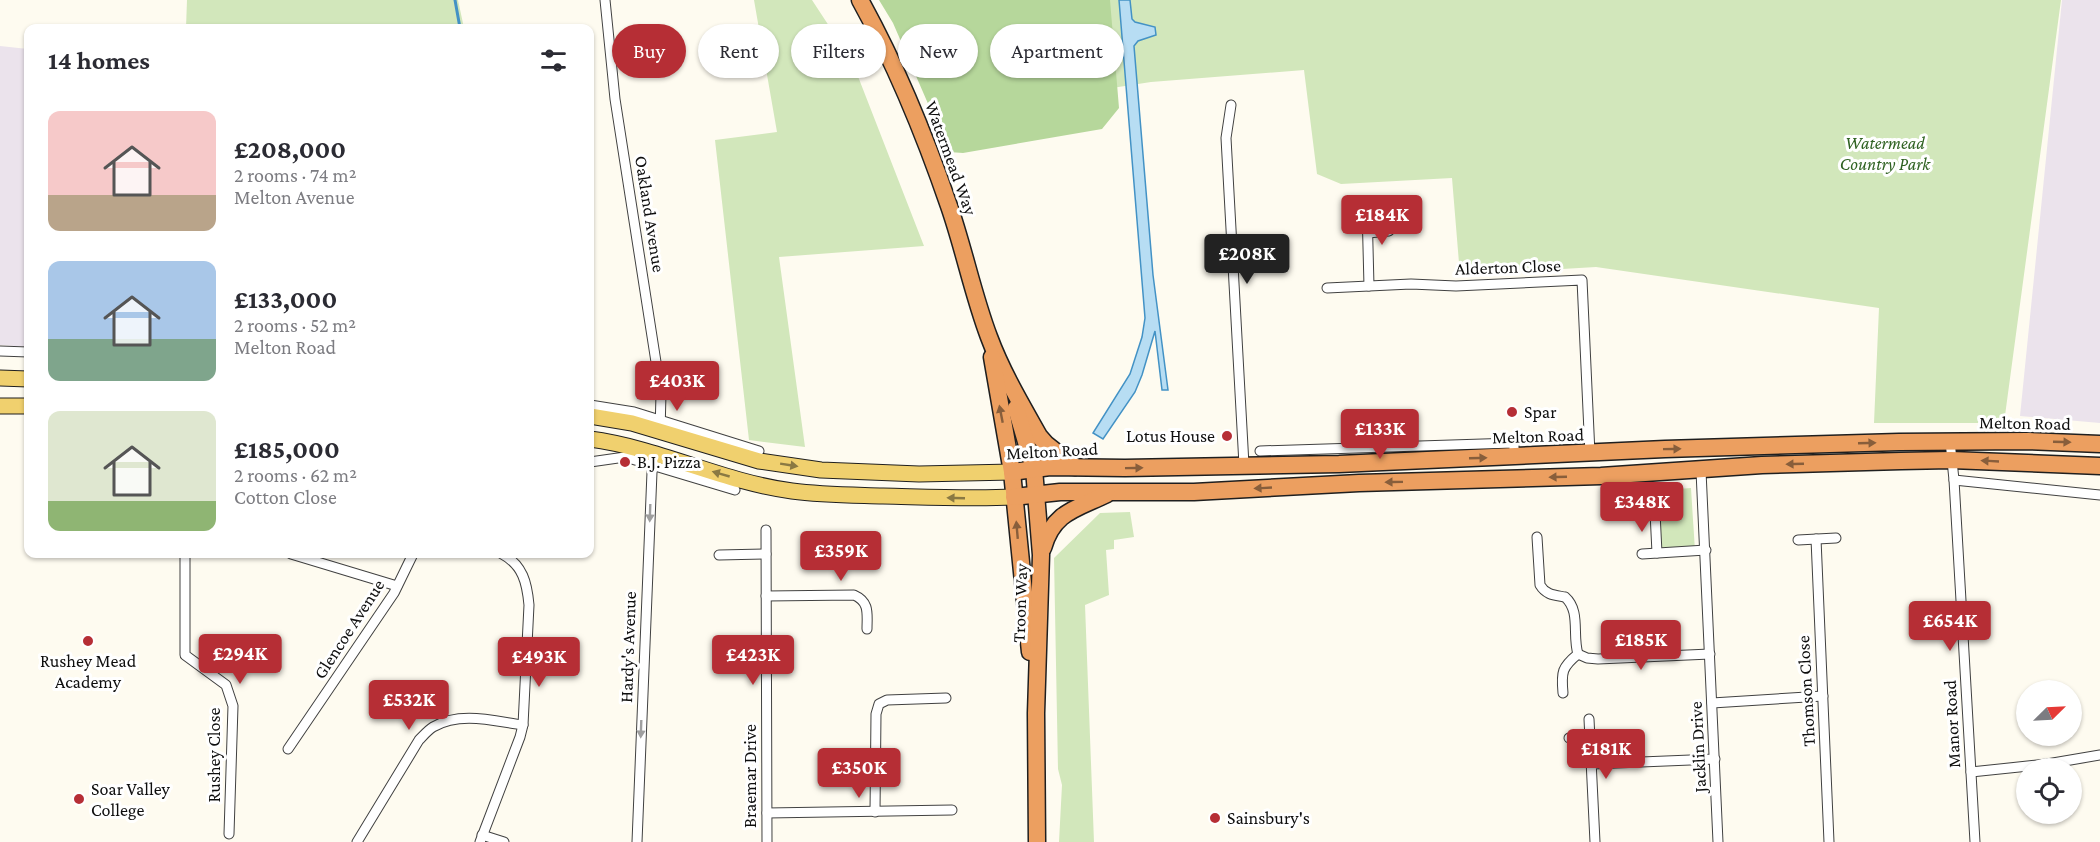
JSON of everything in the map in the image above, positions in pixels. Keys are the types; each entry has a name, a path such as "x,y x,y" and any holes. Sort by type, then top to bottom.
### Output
{"highway":[{"name":"Watermead Way","path":"860,0 908,97 955,224 989,336 1005,372 1039,435 1046,444 1076,467"},
{"name":"Watermead Way","path":"989,336 1014,496"},
{"name":"Watermead Way","path":"1005,372 1034,469 1037,493"},
{"name":"Melton Road","path":"1014,496 1037,493 1194,492 1352,476 1452,452 1514,456 1950,441 2100,444"},
{"name":"Melton Road","path":"1703,448 1715,456 1755,457 1762,465"},
{"name":"Melton Road","path":"1012,472 1076,467 1244,465 1295,458 1352,476 1495,480 1701,471 1762,465 1951,460 2100,466"},
{"path":"1430,459 1430,467 1437,473 1486,473 1495,480"},
{"name":"Melton Road","path":"1041,555 1048,532 1055,522 1066,514 1113,492"},
{"name":"Troon Way","path":"1037,493 1041,555 1036,713 1037,842"},
{"name":"Troon Way","path":"1014,496 1036,713"}],"main road":[{"path":"0,378 24,380"},
{"path":"0,406 24,406"},
{"name":"Melton Road","path":"594,417 660,427 759,456 820,470 919,474 1012,472"},
{"name":"Melton Road","path":"594,440 614,442 654,460 792,491 974,499 1014,496"},
{"path":"756,483 759,456"}],"street":[{"name":"Oakland Avenue","path":"605,0 615,99 661,394 660,427"},
{"path":"1231,105 1226,138 1244,465"},
{"path":"1367,208 1369,286"},
{"path":"1368,233 1389,231"},
{"name":"Alderton Close","path":"1327,288 1411,284 1456,286 1582,280 1590,453"},
{"path":"0,351 24,352"},
{"path":"594,406 634,412 660,427"},
{"path":"1950,441 1951,460"},
{"path":"1260,451 1295,458 1452,452"},
{"path":"594,461 625,457 654,460 735,490"},
{"name":"Hardy's Avenue","path":"637,842 654,460"},
{"name":"Manor Road","path":"1951,460 1975,842"},
{"name":"Jacklin Drive","path":"1701,471 1718,842"},
{"path":"1954,480 2100,495"},
{"path":"1655,512 1657,553"},
{"name":"Braemar Drive","path":"766,530 767,842"},
{"path":"1536,537 1538,577 1543,591 1550,595 1565,597 1575,609 1575,643 1578,654"},
{"path":"1798,540 1836,538"},
{"name":"Thomson Close","path":"1816,539 1829,842"},
{"path":"1537,550 1548,549"},
{"path":"1642,554 1706,550"},
{"path":"719,555 766,554"},
{"name":"Rushey Close","path":"185,558 185,655 226,685 233,706 229,834"},
{"path":"304,558 397,586"},
{"name":"Glencoe Avenue","path":"288,749 397,586 411,558"},
{"path":"504,842 481,838 523,725 528,652 528,585 520,569 507,558"},
{"path":"766,596 854,595 862,598 866,605 867,629"},
{"path":"1578,654 1598,659 1710,654"},
{"path":"1563,693 1562,676 1566,664 1578,654"},
{"path":"1712,703 1822,696"},
{"path":"875,812 876,714 879,704 887,700 946,698"},
{"path":"357,842 419,740 432,728 450,721 472,717 523,725"},
{"path":"1589,719 1598,839"},
{"path":"1569,738 1590,737"},
{"path":"1971,772 2047,764 2100,755"},
{"path":"1592,764 1715,759"},
{"path":"767,813 952,810"}],"shaded area":[{"path":"2062,0 2100,0 2100,423 2020,416"},
{"path":"0,46 24,49 24,347 0,345"}],"green space":[{"path":"187,0 458,0 463,24 186,24"},
{"path":"754,0 812,0 828,24 791,24 791,78 859,78 924,246 779,257 805,447 749,440 715,140 777,132 768,78 779,78 779,24 758,24"},
{"path":"879,0 1110,0 1112,24 990,24 990,78 1116,78 1119,108 1102,129 963,153 949,152 917,78 978,78 978,24 898,24 898,35"},
{"name":"Watermead Country Park","path":"890,0 2061,0 2004,423 1874,423 1879,308 1596,267 1460,275 1452,178 1341,184 1317,174 1304,70 1151,82 995,106 967,78 978,78 978,24 914,24"},
{"path":"1691,488 1695,551 1657,553 1650,491"},
{"path":"1130,512 1134,537 1114,540 1114,549 1106,550 1109,595 1085,605 1094,842 1059,842 1062,785 1058,769 1054,558 1100,513"}],"water":[{"path":"1119,0 1130,0 1132,19 1135,22 1155,27 1156,35 1138,41 1134,46 1153,275 1168,390 1162,390 1155,331 1135,392 1103,439 1093,433 1130,374 1142,337 1145,318 1124,61 1124,24 1121,24"}],"waterway":[{"path":"455,0 459,24"}],"place":[{"name":"Spar","path":"1512,412"},
{"name":"Lotus House","path":"1227,436"},
{"name":"B.J. Pizza","path":"625,462"},
{"name":"Rushey Mead Academy","path":"88,641"},
{"name":"Soar Valley College","path":"79,799"},
{"name":"Sainsbury's","path":"1215,818"}]}
